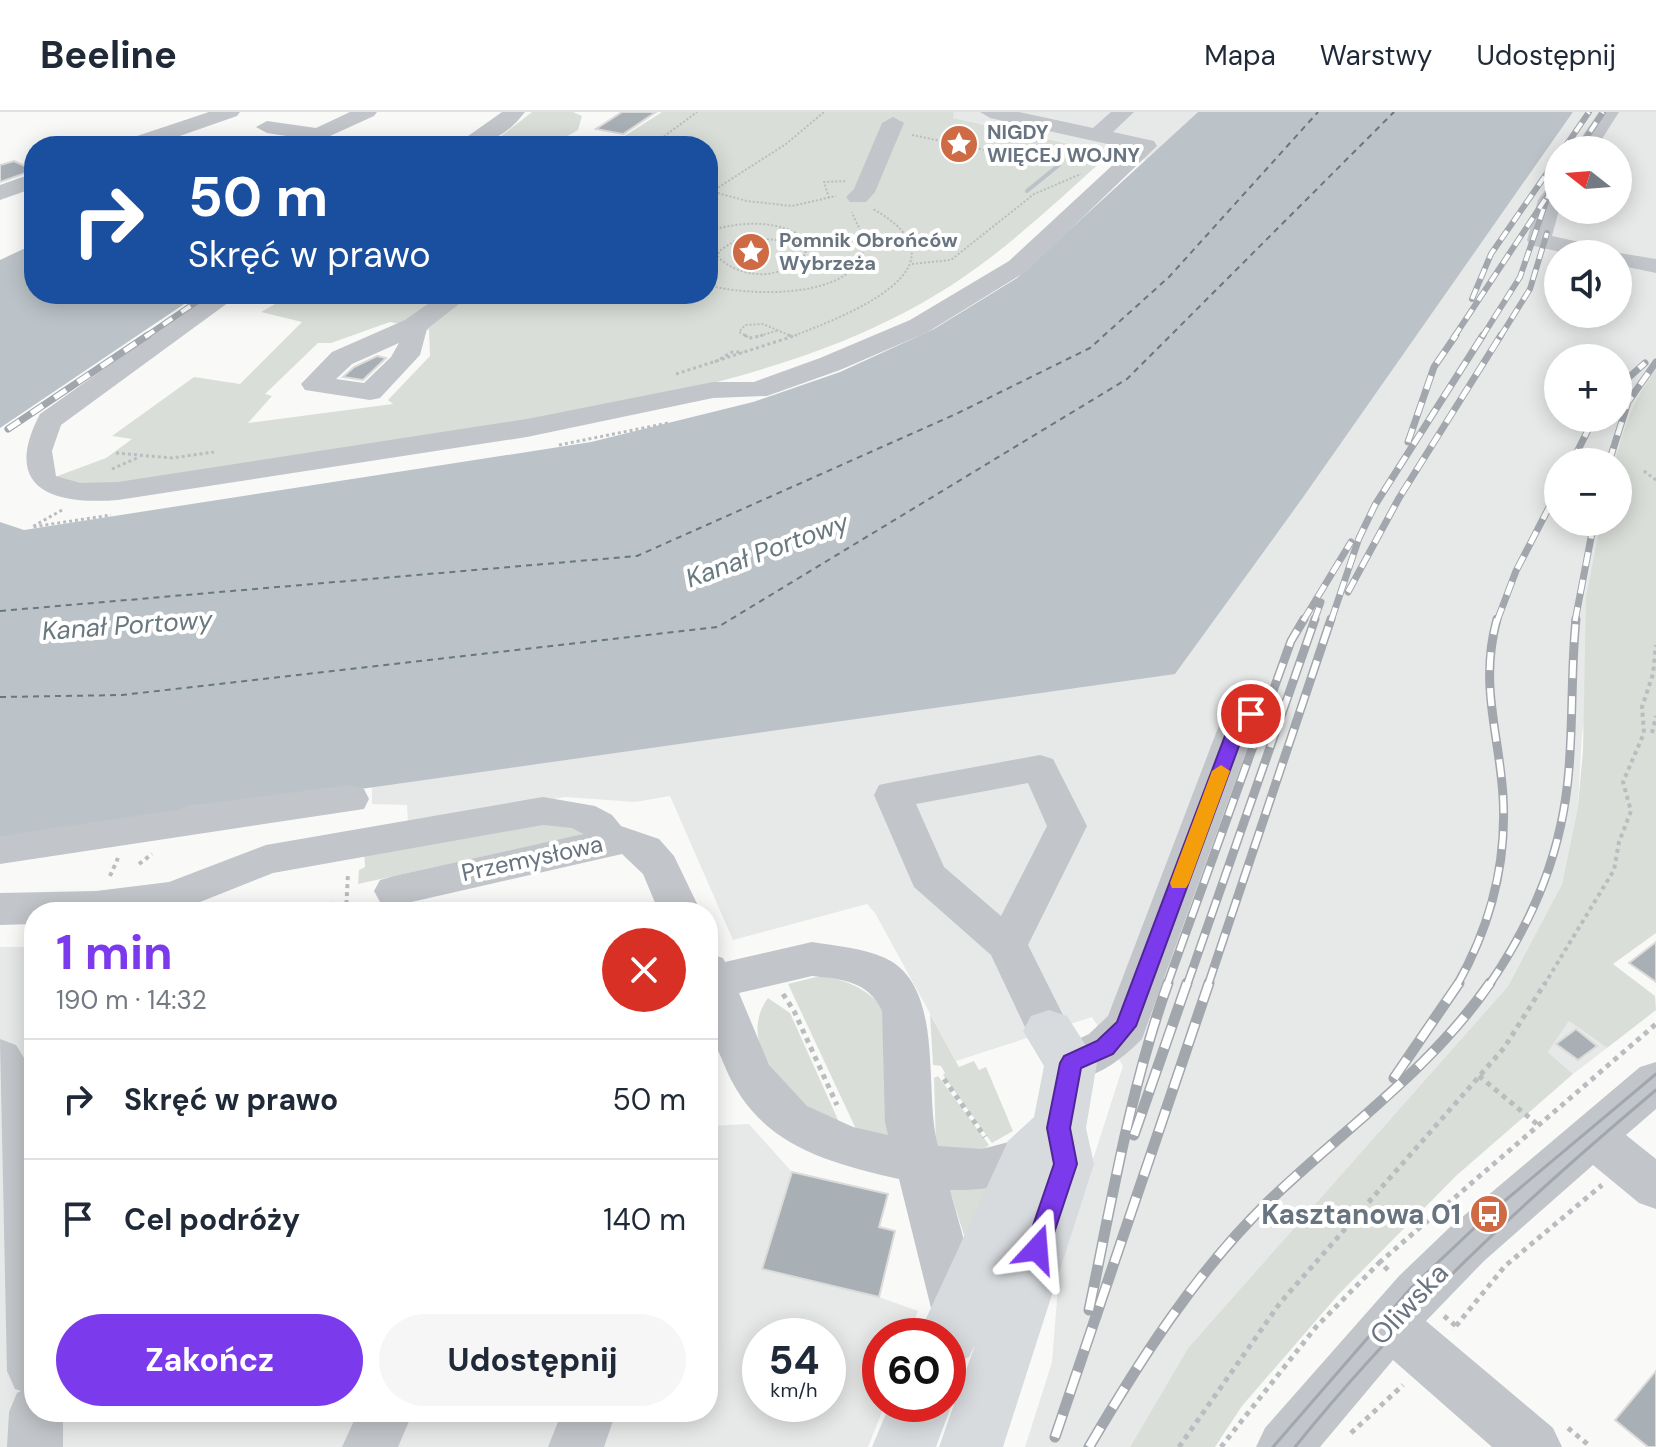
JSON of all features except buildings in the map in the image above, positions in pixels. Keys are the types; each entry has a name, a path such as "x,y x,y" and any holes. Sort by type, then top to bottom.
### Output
{"main road":[{"path":"955,1318 1026,1143 1060,1047"},
{"path":"971,1447 1066,1164 1026,1143"},
{"path":"904,1447 914,1422"}],"street":[{"path":"159,136 230,112"},
{"path":"267,127 319,135 367,112"},
{"path":"489,136 515,112"},
{"path":"213,304 50,420 42,433 35,459 44,482 63,490 90,493 118,491 527,428 713,390 757,390 830,364 919,326 1018,266 1146,146 990,112"},
{"path":"1097,135 1124,112"},
{"path":"1593,136 1609,112"},
{"path":"864,202 864,192 893,121"},
{"path":"0,193 24,184"},
{"path":"1544,210 1528,237 1544,241"},
{"path":"1632,261 1656,266"},
{"path":"414,326 445,304"},
{"path":"1007,945 1067,826 1040,768 893,795 928,876 1007,945 1060,1047 1105,1047 1126,1026 1239,720 1251,714"},
{"path":"135,902 174,897 266,860 349,836 543,811 577,814 597,824 606,832 608,840"},
{"path":"0,850 196,819 349,836"},
{"name":"Przemysłowa","path":"394,891 608,840 635,842 647,848 675,902"},
{"path":"0,909 24,908"},
{"path":"718,975 812,959 851,964 872,971 894,989 904,1011 908,1122 952,1318"},
{"path":"718,994 751,1076 790,1120 812,1132 850,1147 918,1164 982,1170 1026,1143"},
{"path":"0,1058 9,1067 24,1119"},
{"name":"Oliwska","path":"1284,1447 1390,1323 1466,1245 1625,1163 1656,1081"},
{"path":"1390,1323 1534,1447"},
{"path":"35,1447 36,1422"},
{"path":"370,1447 381,1422"},
{"path":"576,1447 585,1422"}],"path":[{"path":"665,136 697,112"},
{"path":"718,189 786,144 824,112"},
{"path":"893,121 1059,165"},
{"path":"912,264 951,260 1034,194 1081,174"},
{"path":"718,193 792,206 834,196"},
{"path":"663,378 709,365 732,352 747,352 854,310 903,278 912,264 910,238 903,228 864,202"},
{"path":"718,287 762,295 784,293 826,282 848,271 860,260 864,246 853,221"},
{"path":"718,229 736,225 771,226 797,232 802,237 806,253 802,260 781,271 754,275 729,266 718,257 719,251 726,244 747,238 802,243"},
{"path":"779,330 751,338 739,332 739,328 753,322 779,330 791,336"},
{"path":"116,453 172,458 215,452"},
{"path":"116,467 139,457"},
{"path":"1644,471 1656,480"},
{"path":"1179,1447 1280,1303 1504,1048 1614,870 1619,842 1631,811 1623,782 1644,733 1642,707 1653,674 1656,645"},
{"path":"1644,733 1654,734 1656,716"},
{"path":"98,902 129,831"},
{"path":"346,902 349,836"},
{"path":"780,990 794,1011 837,1106"},
{"path":"940,1074 1026,1143"},
{"path":"1479,1076 1537,1124"},
{"path":"1456,1326 1505,1266 1625,1163"},
{"path":"1221,1447 1316,1327 1380,1262"},
{"path":"1347,1436 1412,1376"}],"shaded area":[{"path":"532,112 573,112 582,116 578,130 567,136 501,136"},
{"path":"662,112 954,112 953,118 1111,153 1021,233 949,287 882,324 754,372 578,413 397,444 94,488 55,477 106,458 132,439 112,436 194,377 240,384 302,322 261,312 275,304 718,304 718,136 625,136","holes":["390,322 429,330 430,356 388,400 393,404 248,423 272,396 265,394 318,343 331,343"]},
{"path":"954,112 1198,112 1146,160 952,118"},
{"path":"1573,112 1656,112 1656,415 1629,448 1544,448 1544,536 1616,536 1582,734 1578,806 1562,884 1508,986 1188,1348 1130,1447 1025,1447 1052,1362 1060,1262 1123,1066 1092,1017 956,1061 875,913 867,904 733,940 670,796 635,802 565,797 408,824 407,805 372,804 372,787 696,741 1304,496 1544,153 1544,224 1632,224 1632,136 1556,136"},
{"path":"1656,369 1656,933 1613,964 1655,996 1656,1010 1607,1048 1569,1021 1548,1052 1573,1074 1457,1175 1338,1295 1242,1406 1215,1447 1130,1447 1188,1348 1508,986 1562,884 1578,806 1583,750 1586,596 1598,536 1632,536 1632,448 1619,448 1624,432 1632,432 1632,411"},
{"path":"549,819 583,831 581,835 358,884 359,870 365,867 364,849"},
{"path":"0,947 24,947 24,1422 718,1422 718,1126 749,1124 792,1172 762,1269 879,1297 918,1311 915,1318 862,1318 862,1422 878,1422 868,1447 0,1447"},
{"path":"820,976 854,985 882,1006 889,1138 856,1129 788,984"},
{"path":"768,998 790,1013 839,1122 813,1111 797,1099 765,1060 758,1029 760,1013"},
{"path":"930,1014 959,1067 974,1061 979,1070 986,1067 1013,1131 992,1143 943,1075 941,1066 933,1065"},
{"path":"1569,1021 1607,1048 1573,1074 1548,1052"},
{"path":"938,1076 989,1145 973,1159 936,1148 934,1078"},
{"path":"946,1178 995,1182 967,1245"}],"water":[{"name":"Kanał Portowy","path":"1198,112 1573,112 1556,136 1544,136 1544,153 1175,674 0,840 0,522 24,530 591,442 753,402 840,372 934,329 1017,278"},
{"path":"24,249 24,304 184,304 0,428 0,260"}],"waterway":[{"path":"1027,191 1059,165"}],"ferry route":[{"path":"0,611 637,556 956,414 1090,348 1169,277 1318,112"},
{"path":"0,697 122,695 718,627 1127,379 1394,112"}],"tram line":[{"path":"1273,1447 1411,1288 1489,1214 1656,1074"},
{"path":"1295,1447 1378,1351 1466,1260 1559,1173 1656,1090"}],"railway":[{"path":"1573,136 1589,112"},
{"path":"1587,136 1603,112"},
{"path":"1472,299 1491,254 1544,177"},
{"path":"1454,337 1544,201"},
{"path":"1482,337 1520,277 1544,207"},
{"path":"1500,337 1530,289 1547,233"},
{"path":"145,337 193,304"},
{"path":"8,429 148,335"},
{"path":"1408,442 1434,367 1456,335"},
{"path":"1331,621 1359,538 1375,505 1483,335"},
{"path":"1348,592 1399,498 1501,335"},
{"path":"1613,448 1628,402 1656,362"},
{"path":"1632,375 1645,363"},
{"path":"1579,448 1587,432"},
{"path":"1497,621 1516,571 1544,517"},
{"path":"1575,621 1591,536"},
{"path":"1303,621 1351,542"},
{"path":"1314,621 1321,602"},
{"path":"1167,985 1291,641 1304,619"},
{"path":"1187,985 1315,619"},
{"path":"1208,985 1331,619"},
{"path":"1457,985 1487,917 1502,845 1503,796 1490,687 1492,643 1497,619"},
{"path":"1489,985 1533,908 1560,827 1569,768 1576,619"},
{"path":"1089,1310 1132,1104 1168,983"},
{"path":"1134,1135 1187,983"},
{"path":"1055,1437 1209,983"},
{"path":"1394,1078 1459,983"},
{"path":"1089,1447 1171,1318 1242,1228 1441,1044 1490,983"}],"slow traffic":[{"path":"1179,883 1221,771"}],"place":[{"name":"NIGDY WIĘCEJ WOJNY","path":"959,144"},
{"name":"Pomnik Obrońców Wybrzeża","path":"751,252"},
{"name":"Kasztanowa 01","path":"1489,1214"}],"route":[{"path":"1037,1249 1066,1164 1059,1128 1071,1063 1105,1047 1126,1026 1239,720 1251,714"}]}
